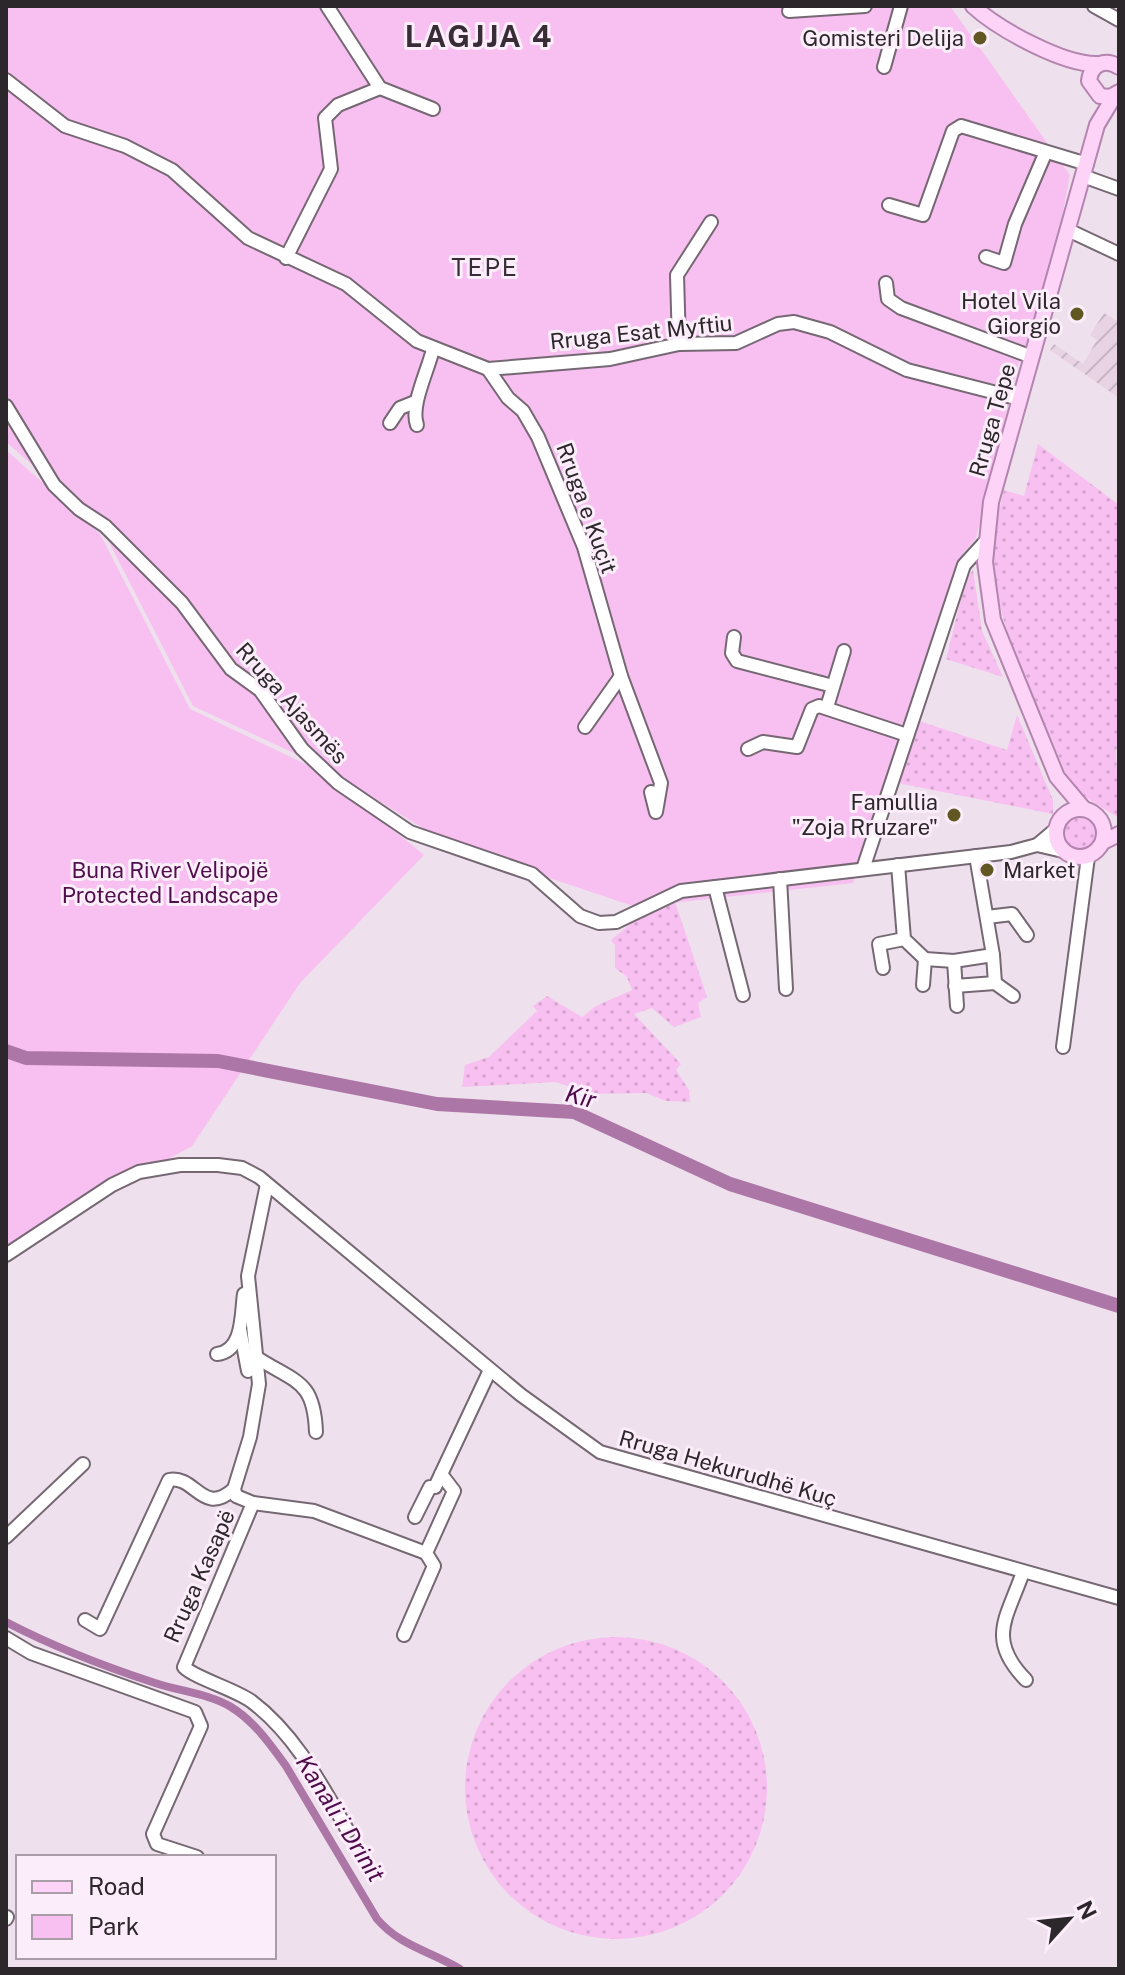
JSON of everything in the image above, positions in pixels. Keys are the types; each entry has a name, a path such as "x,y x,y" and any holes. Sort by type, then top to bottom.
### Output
{"main road":[{"path":"973,6 993,22 1073,62 1111,63"},
{"path":"1073,62 1092,87"},
{"path":"1092,87 1092,71 1111,63"},
{"name":"Rruga Tepe","path":"1092,87 1105,97 1117,94"},
{"name":"Rruga Tepe","path":"1092,87 1097,125"},
{"name":"Rruga Tepe","path":"1084,809 1061,785 998,636 986,577 985,542 991,502 1097,125 1117,94"},
{"name":"Rruga Tepe","path":"1058,824 1061,785"},
{"path":"1119,828 1101,821 1084,809 1074,809 1058,824 1063,851 1078,858 1088,857 1103,842 1119,834"},
{"path":"1101,821 1103,842"}],"street":[{"path":"327,6 380,88 433,109"},
{"path":"789,11 865,6"},
{"path":"884,67 901,6"},
{"path":"1094,6 1119,20"},
{"path":"6,80 65,126 125,146 172,170 248,238 346,284 407,334 433,349 488,369"},
{"path":"286,258 331,169 325,118 338,105 380,88"},
{"path":"889,205 923,215 956,128 1045,154 1085,170 1119,189"},
{"path":"986,257 1004,263 1015,224 1045,154"},
{"path":"679,344 677,275 711,222"},
{"path":"1068,230 1119,254"},
{"path":"886,283 888,299 901,308 1032,357"},
{"name":"Rruga Esat Myftiu","path":"488,369 610,359 679,344 736,343 786,321 830,332 907,370 1020,399"},
{"path":"417,425 415,402 427,378 433,349"},
{"name":"Rruga e Kuçit","path":"488,369 508,398 523,411 547,455 584,547 621,676 661,783 656,812 651,792"},
{"path":"390,423 400,408 415,402"},
{"name":"Rruga Ajasmës","path":"6,406 54,485 79,509 105,526 165,585 189,611 231,669 254,685 278,712 302,749 348,791 410,832 532,874 580,916 599,923 624,920 671,893 715,887"},
{"name":"Rruga Tepe","path":"863,869 964,565 985,542"},
{"path":"734,637 732,653 737,661 833,686"},
{"path":"827,707 844,651"},
{"path":"585,727 621,676"},
{"path":"748,749 763,742 797,747 812,709 827,707 907,735"},
{"path":"1037,845 1058,824"},
{"path":"743,995 715,887 976,856 1037,845 1063,851"},
{"path":"976,856 995,983"},
{"path":"1063,1047 1088,857"},
{"path":"898,865 904,939 925,959 954,961 993,955"},
{"path":"780,879 786,989"},
{"path":"987,917 1012,914 1027,935"},
{"path":"883,968 879,944 904,939"},
{"path":"923,985 925,959"},
{"path":"954,961 957,1006"},
{"path":"955,986 995,983 1013,996"},
{"name":"Rruga Hekurudhë Kuç","path":"6,1255 112,1185 139,1172 180,1165 218,1165 248,1170 490,1370 586,1444 609,1456 1119,1598"},
{"name":"Rruga Kasapë","path":"267,1184 248,1276 259,1359 259,1384 250,1437 234,1489 236,1496 253,1503 314,1511 426,1553"},
{"path":"248,1276 240,1329 248,1371"},
{"path":"217,1354 229,1348 240,1329"},
{"path":"259,1359 304,1384 315,1409 316,1432"},
{"path":"415,1517 430,1487 435,1487 490,1370"},
{"path":"6,1537 83,1464"},
{"path":"404,1635 434,1566 426,1553 454,1491 441,1474"},
{"name":"Rruga Kasapë","path":"85,1620 100,1629 169,1480 181,1481 209,1499 217,1500 234,1489"},
{"name":"Rruga Kasapë","path":"253,1503 184,1667 250,1700 279,1727 311,1769 348,1831"},
{"path":"1023,1572 1000,1633 1006,1652 1026,1680"},
{"path":"6,1638 31,1653 195,1712 201,1726 153,1834 157,1844 191,1855"}],"shaded area":[{"path":"1104,313 1119,322 1119,398 1050,350 1054,344 1083,364 1097,340 1090,335"}],"green space":[{"path":"6,6 950,6 1070,175 1048,288 1019,362 976,538 962,555 853,883 636,907 448,844 328,769 193,706 108,540 91,515 6,442"},
{"path":"1038,444 1119,505 1119,735 1116,752 1119,818 1072,789 1007,632 998,598 993,561 995,527 1004,490 1024,496"},
{"name":"Buna River Velipojë Protected Landscape","path":"6,450 100,534 190,709 322,772 424,855 300,983 192,1146 6,1248"},
{"path":"973,570 982,631 1003,677 946,659 966,580"},
{"path":"1017,715 1053,800 1053,814 898,783 919,721 1007,750"},
{"path":"1080,814 1093,820 1099,833 1093,846 1080,852 1067,846 1061,833 1067,820"},
{"path":"674,899 707,997 698,1003 701,1017 674,1027 652,1008 634,1014 681,1064 676,1070 689,1090 690,1102 666,1101 646,1093 590,1094 556,1082 462,1087 465,1065 489,1057 537,1011 533,1006 547,996 582,1017 596,1006 632,990 627,977 615,968 615,945 611,940 644,913"},
{"path":"616,1637 645,1640 674,1649 700,1663 723,1681 741,1704 755,1730 764,1759 767,1788 764,1817 755,1846 741,1872 723,1895 700,1913 674,1927 645,1936 616,1939 587,1936 558,1927 532,1913 509,1895 491,1872 477,1846 468,1817 465,1788 468,1759 477,1730 491,1704 509,1681 532,1663 558,1649 587,1640"}],"waterway":[{"name":"Kir","path":"6,1051 26,1058 218,1061 437,1104 574,1112 730,1184 1119,1306"},
{"name":"Kanali i Drinit","path":"6,1622 98,1663 214,1699 247,1719 286,1766 377,1919 395,1936 460,1969"}],"place":[{"name":"Gomisteri Delija","path":"980,38"},
{"name":"Hotel Vila Giorgio","path":"1077,314"},
{"name":"Famullia \"Zoja Rruzare\"","path":"954,815"},
{"name":"Market","path":"987,870"}],"district":[{"name":"LAGJJA 4","path":"479,36"},
{"name":"TEPE","path":"485,267"}]}
